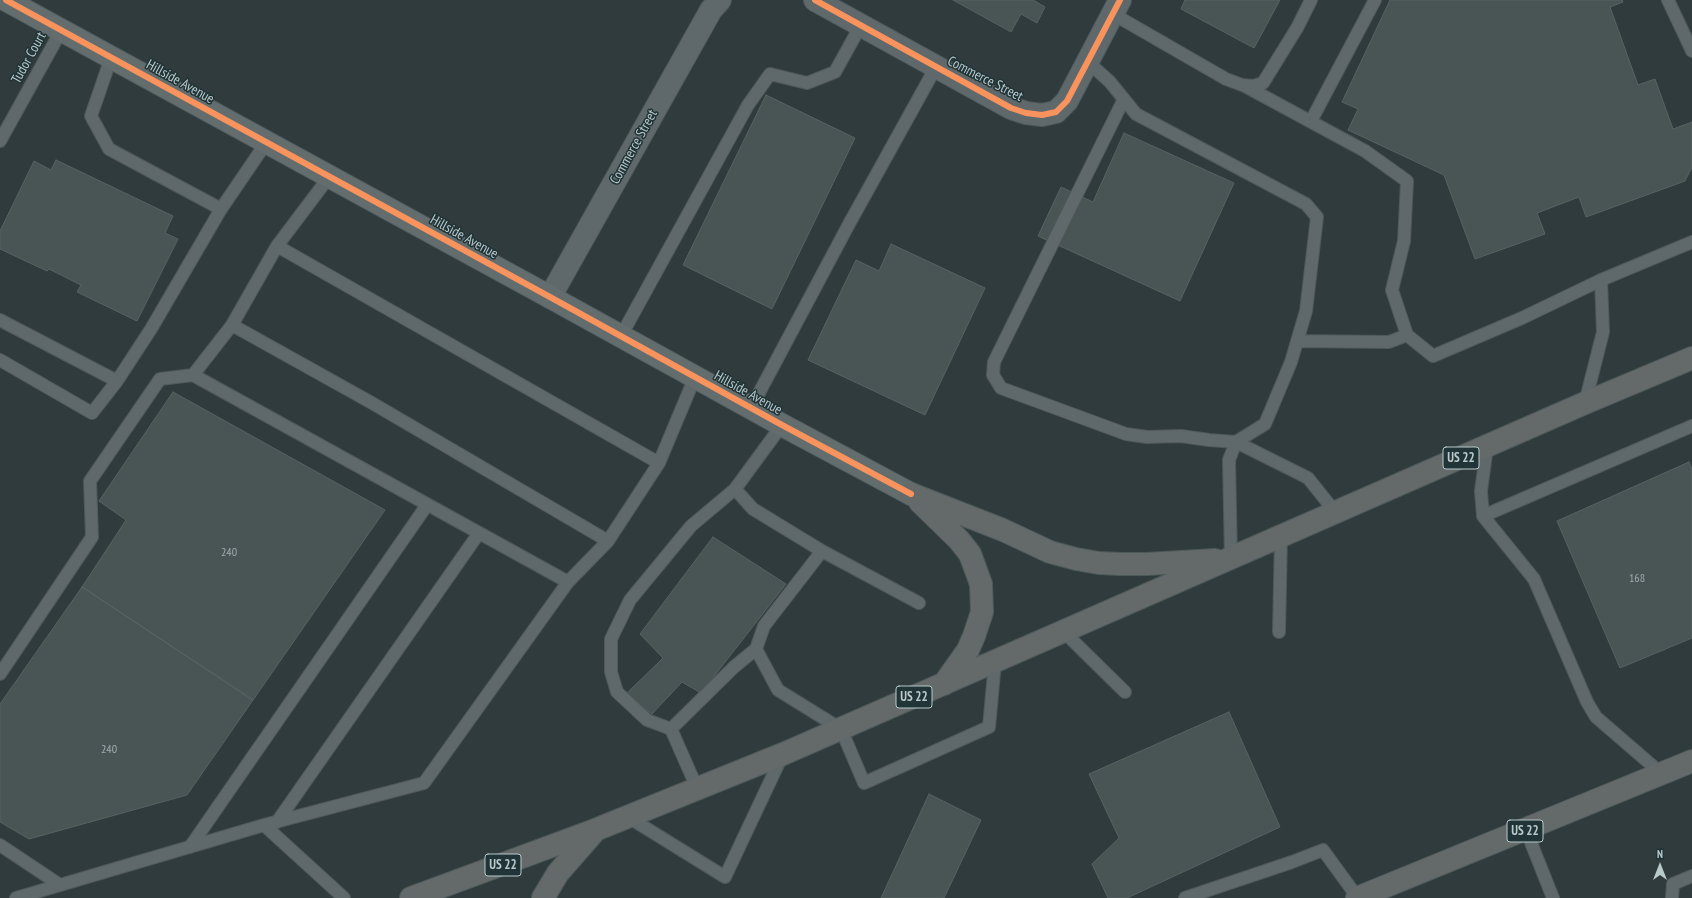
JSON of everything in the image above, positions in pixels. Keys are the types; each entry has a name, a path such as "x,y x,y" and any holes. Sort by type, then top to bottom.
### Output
{"highway":[{"name":"US 22","path":"411,898 595,830 783,754 1487,447 1585,402 1692,358"},
{"path":"911,494 1003,530 1050,552 1076,559 1099,563 1147,564 1230,559"},
{"path":"911,494 960,540 970,554 981,584 982,612 974,636 968,650 944,684"},
{"name":"US 22","path":"1358,898 1692,762"},
{"path":"543,898 558,873 595,830"}],"street":[{"name":"Hillside Avenue","path":"6,0 782,425 911,494"},
{"name":"Commerce Street","path":"550,297 711,10 720,0"},
{"name":"Commerce Street","path":"815,0 1011,108 1026,113 1042,115 1056,112 1067,100 1117,7"}],"lane":[{"path":"1243,85 1254,86 1263,83 1297,28 1311,0"},
{"path":"1311,121 1375,0"},
{"path":"1668,0 1692,51"},
{"path":"1117,7 1226,79 1243,85 1365,150 1407,181 1404,241 1392,290 1407,335 1433,356 1522,318 1601,280 1692,242"},
{"path":"621,336 748,104 770,74 807,83 835,72 861,25"},
{"name":"Tudor Court","path":"0,141 61,31"},
{"path":"111,58 91,116 109,149 220,209"},
{"path":"1088,62 1110,82 1136,114 1306,204 1317,217 1306,311 1291,362 1265,424 1236,442 1229,460 1230,559"},
{"path":"751,408 849,224 936,67"},
{"path":"1124,99 994,362 993,375 1001,388 1126,434 1147,437 1181,436 1236,442 1308,478 1336,513"},
{"path":"0,360 92,413 117,381 151,329 220,209 266,143"},
{"path":"193,375 232,325 277,246 329,177"},
{"path":"277,246 659,463"},
{"path":"1585,402 1603,332 1601,280"},
{"path":"0,320 117,381"},
{"path":"232,325 372,402 608,541"},
{"path":"1297,341 1389,342 1407,335"},
{"path":"0,674 92,537 90,481 160,379 193,375 568,582"},
{"path":"16,898 264,825 424,783 568,582 608,541 659,463 695,377"},
{"path":"697,788 671,729 647,720 617,692 611,672 611,639 630,600 691,526 735,489 782,425"},
{"path":"1483,516 1692,426"},
{"path":"1487,447 1481,491 1483,516 1534,579 1587,702 1596,717 1662,774"},
{"path":"735,489 753,509 822,550 919,603"},
{"path":"190,847 427,505"},
{"path":"277,822 479,533"},
{"path":"1279,632 1281,536"},
{"path":"671,729 734,667 756,649 764,626 822,550"},
{"path":"1064,632 1125,692"},
{"path":"756,649 778,690 841,729 864,783 989,727 995,662"},
{"path":"628,817 725,877 783,754"},
{"path":"264,825 344,898"},
{"path":"1526,830 1552,898"},
{"path":"0,845 60,885"},
{"path":"1185,898 1323,850 1358,898"},
{"path":"1672,898 1674,884 1692,876"}],"building":[{"path":"953,0 1033,0 1045,7 1037,23 1021,14 1011,32"},
{"path":"1185,0 1280,0 1254,48 1181,9"},
{"path":"1390,0 1622,0 1623,2 1610,7 1638,85 1655,79 1673,129 1692,122 1692,167 1685,181 1586,217 1579,197 1537,213 1545,234 1475,259 1444,175 1348,130 1358,109 1342,102"},
{"path":"766,95 855,138 772,309 683,265"},
{"path":"1124,133 1234,183 1180,301 1038,236 1061,187 1093,202"},
{"path":"56,160 173,216 165,233 178,239 137,321 77,292 81,285 49,269 47,271 0,249 0,231 34,161 51,170"},
{"path":"891,244 985,288 925,415 808,360 856,260 879,271"},
{"path":"173,392 385,510 253,700 82,587 126,520 99,501"},
{"path":"1689,462 1692,469 1692,638 1620,668 1557,521"},
{"path":"713,537 786,584 701,693 682,682 652,714 626,694 663,658 640,634"},
{"path":"82,587 253,700 187,795 29,839 0,822 0,704"},
{"path":"1229,712 1280,827 1127,898 1108,898 1092,864 1119,838 1089,774"},
{"path":"929,794 981,820 944,898 881,898"}],"cycle path":[{"path":"6,0 782,425 911,494"},
{"path":"815,0 1011,108 1026,113 1042,115 1056,112 1067,101 1120,0"}]}
